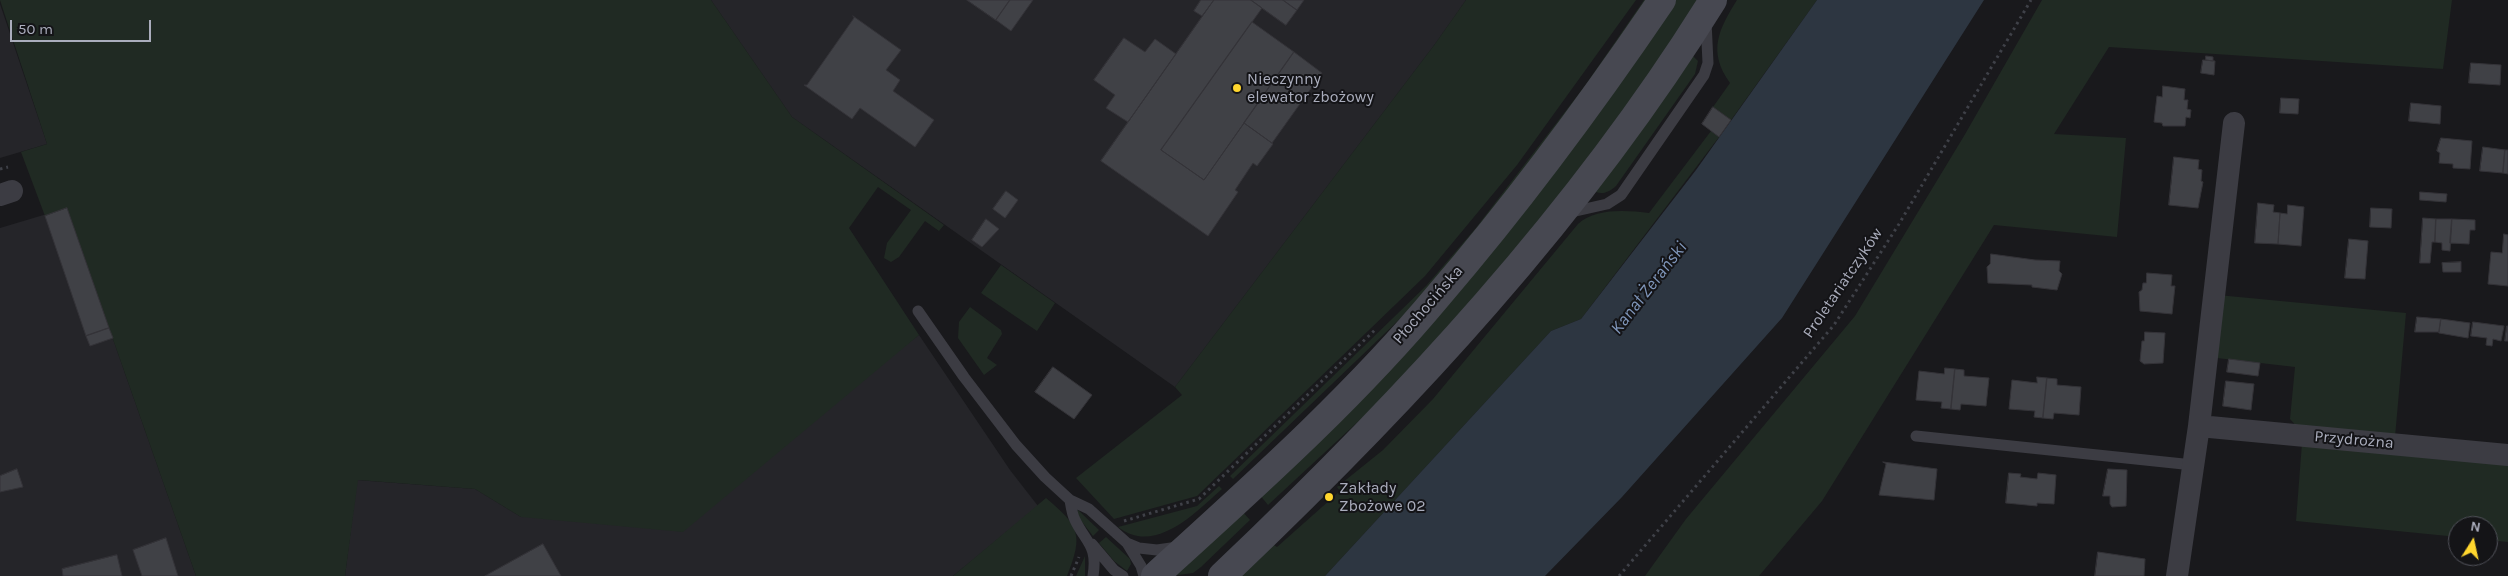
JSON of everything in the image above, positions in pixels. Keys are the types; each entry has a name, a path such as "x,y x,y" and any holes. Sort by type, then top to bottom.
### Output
{"main road":[{"name":"Płochocińska","path":"1155,576 1341,401 1437,298 1545,166 1607,81 1662,0"},
{"path":"1222,576 1303,499 1469,326 1562,214 1637,114 1709,6"}],"street":[{"path":"2177,576 2199,426 2234,123"},
{"name":"Przydrożna","path":"2199,426 2508,454"}],"lane":[{"path":"1562,214 1608,204 1621,195 1704,75 1708,63 1709,6"},
{"path":"918,311 964,377 1016,445 1045,477 1070,500 1089,509 1127,543 1141,566 1144,576"},
{"path":"1916,436 2193,465"},
{"path":"1070,500 1075,519 1094,552 1093,576"},
{"path":"1090,543 1114,570 1124,576"},
{"path":"1127,543 1139,548 1157,550 1188,545"}],"path":[{"name":"Proletariatczyków","path":"1619,576 1834,325 1899,224 2030,0"},
{"path":"0,169 8,167"},
{"path":"1116,523 1199,499 1380,325"},
{"path":"1071,576 1081,552"}],"shaded area":[{"path":"0,0 711,0 792,117 944,225 939,231 925,221 899,257 891,262 884,258 887,243 911,210 878,187 849,228 919,335 683,532 521,517 475,489 358,480 345,576 196,576 67,208 45,216 21,152 47,144"},
{"path":"711,0 1466,0 1435,44 1175,387 792,117"},
{"path":"1466,0 1636,0 1517,165 1425,276 1197,496 1114,519 1076,478 1182,395 1175,387 1435,44"},
{"path":"1644,0 1649,0 1566,119 1431,289 1233,479 1230,476 1426,286 1475,229 1584,87"},
{"path":"1675,0 1700,0 1654,71 1562,196 1418,366 1268,505 1259,494"},
{"path":"1737,0 1817,0 1731,120 1713,107 1730,83 1719,61 1717,50 1718,40 1725,21"},
{"path":"2042,0 2452,0 2443,69 2109,47 2054,134 2126,138 2117,237 1994,225 1822,501 1759,576 1645,576 1686,519 1855,316 1964,136"},
{"path":"0,4 47,144 0,158"},
{"path":"1693,56 1698,61 1695,74 1616,186 1607,192 1596,192 1596,185 1688,58"},
{"path":"1711,131 1719,137 1581,319 1551,331 1325,576 1238,576 1272,544 1277,547 1340,491 1337,487 1383,450 1433,399 1578,224 1593,215 1611,211 1649,213"},
{"path":"67,208 196,576 0,576 0,228"},
{"path":"1001,265 1055,303 1037,331 981,293"},
{"path":"2218,295 2406,313 2395,437 2299,429 2290,419 2295,367 2217,358"},
{"path":"970,307 1001,330 1002,334 987,358 997,365 984,375 958,338 959,322"},
{"path":"919,335 1010,470 1038,506 953,576 345,576 357,480 475,489 521,517 891,356"},
{"path":"2302,443 2508,462 2508,542 2498,541 2498,516 2448,516 2448,536 2296,521"},
{"path":"1219,486 1222,489 1200,509 1174,528 1160,534 1146,537 1132,535 1118,527 1197,506"},
{"path":"1046,498 1066,516 1075,532 1077,540 1076,550 1067,576 953,576"},
{"path":"1077,509 1099,530 1093,536 1079,518"},
{"path":"1241,510 1250,520 1201,567 1193,573 1171,576"},
{"path":"1106,537 1130,559 1131,564 1127,571 1114,561 1099,543"},
{"path":"1085,556 1085,576 1076,576"}],"water":[{"name":"Kanał Żerański","path":"1817,0 1984,0 1782,318 1622,497 1545,576 1325,576 1551,331 1581,319 1696,170"}],"building":[{"path":"967,0 1010,0 996,20"},
{"path":"1010,0 1033,0 1011,31 996,20"},
{"path":"1201,0 1214,0 1202,16 1194,11"},
{"path":"1214,0 1251,0 1262,8 1161,150 1204,180 1244,123 1273,144 1257,166 1253,163 1235,190 1238,192 1208,236 1101,161"},
{"path":"1251,0 1283,0 1297,10 1286,25"},
{"path":"1283,0 1304,0 1297,10"},
{"path":"853,16 901,50 886,70 900,80 893,91 934,120 915,147 860,108 852,119 804,85 807,85 854,18"},
{"name":"Nieczynny elewator zbożowy","path":"1252,22 1294,52 1204,180 1161,150"},
{"path":"1124,38 1145,52 1155,39 1176,54 1128,122 1106,108 1115,95 1094,80"},
{"path":"1294,52 1322,73 1272,143 1244,123"},
{"path":"2206,56 2213,57 2213,61 2206,60"},
{"path":"2203,60 2215,61 2214,75 2201,73"},
{"path":"2471,63 2501,65 2500,85 2469,83"},
{"path":"2163,86 2185,89 2184,100 2188,100 2187,109 2191,110 2190,118 2186,117 2185,126 2163,126 2162,123 2154,122 2157,96 2162,97"},
{"path":"2281,98 2299,99 2298,114 2280,113"},
{"path":"2411,103 2441,106 2440,124 2409,121"},
{"path":"1713,107 1731,120 1719,137 1702,124"},
{"path":"2441,138 2472,141 2470,169 2453,168 2453,164 2439,163 2440,153 2437,151"},
{"path":"2483,147 2505,150 2503,173 2480,171"},
{"path":"2505,150 2508,150 2508,174 2503,173"},
{"path":"2174,157 2199,160 2198,169 2202,170 2201,181 2203,182 2198,208 2169,205"},
{"path":"1006,191 1018,200 1005,218 993,209"},
{"path":"2420,192 2447,194 2446,202 2420,200"},
{"path":"2258,203 2274,205 2273,212 2280,213 2278,244 2255,243"},
{"path":"2288,205 2304,207 2301,246 2278,244 2280,213 2287,214"},
{"path":"67,208 109,328 86,336 45,216"},
{"path":"2371,208 2392,209 2391,228 2370,227"},
{"path":"2423,218 2436,219 2435,242 2432,242 2430,263 2420,263"},
{"path":"986,219 999,229 982,247 972,240"},
{"path":"2436,219 2452,219 2450,251 2442,250 2442,243 2435,242"},
{"path":"2452,219 2475,220 2475,230 2470,230 2469,244 2450,243"},
{"path":"2504,234 2508,235 2508,286 2488,284 2491,252 2502,253"},
{"path":"2349,239 2368,241 2365,279 2345,278"},
{"path":"1991,254 2035,260 2060,261 2059,271 2062,274 2057,290 2032,287 2032,285 1988,283 1987,267 1990,264"},
{"path":"2461,262 2461,272 2443,272 2442,263"},
{"path":"2147,273 2172,275 2171,286 2175,286 2172,314 2140,311 2139,292 2142,290 2143,283 2146,283"},
{"path":"2417,317 2441,319 2439,332 2415,332"},
{"path":"2441,319 2470,323 2468,338 2439,333"},
{"path":"2473,322 2504,326 2501,341 2493,339 2492,346 2486,345 2487,338 2471,336"},
{"path":"2507,326 2508,341 2505,341"},
{"path":"109,328 113,338 90,346 86,336"},
{"path":"2145,332 2165,333 2163,363 2144,364 2140,361"},
{"path":"2229,359 2260,363 2258,376 2227,372"},
{"path":"1053,367 1092,395 1074,419 1035,392"},
{"path":"1945,368 1955,369 1951,409 1941,408 1942,402 1916,400 1919,371 1944,374"},
{"path":"1955,369 1964,370 1964,376 1989,378 1986,406 1961,404 1960,410 1951,409"},
{"path":"2037,377 2047,378 2043,418 2034,417 2035,411 2009,409 2012,380 2037,383"},
{"path":"2047,378 2057,379 2057,385 2081,387 2079,415 2054,413 2053,419 2043,418"},
{"path":"2226,381 2254,384 2251,410 2223,406"},
{"path":"1883,462 1937,469 1934,500 1879,495 1886,464"},
{"path":"17,469 23,487 0,492 0,476"},
{"path":"2108,469 2127,470 2126,506 2112,507 2110,496 2103,496"},
{"path":"2009,473 2021,474 2020,477 2037,479 2038,473 2056,475 2054,504 2037,503 2037,506 2006,503"},
{"path":"166,538 178,576 142,576 133,550"},
{"path":"543,544 561,576 485,576"},
{"path":"2098,552 2145,559 2144,576 2095,576"},
{"path":"117,555 122,576 63,576 62,569"}],"place":[{"name":"Nieczynny elewator zbożowy","path":"1237,88"},
{"name":"Zakłady Zbożowe 02","path":"1329,497"}]}
